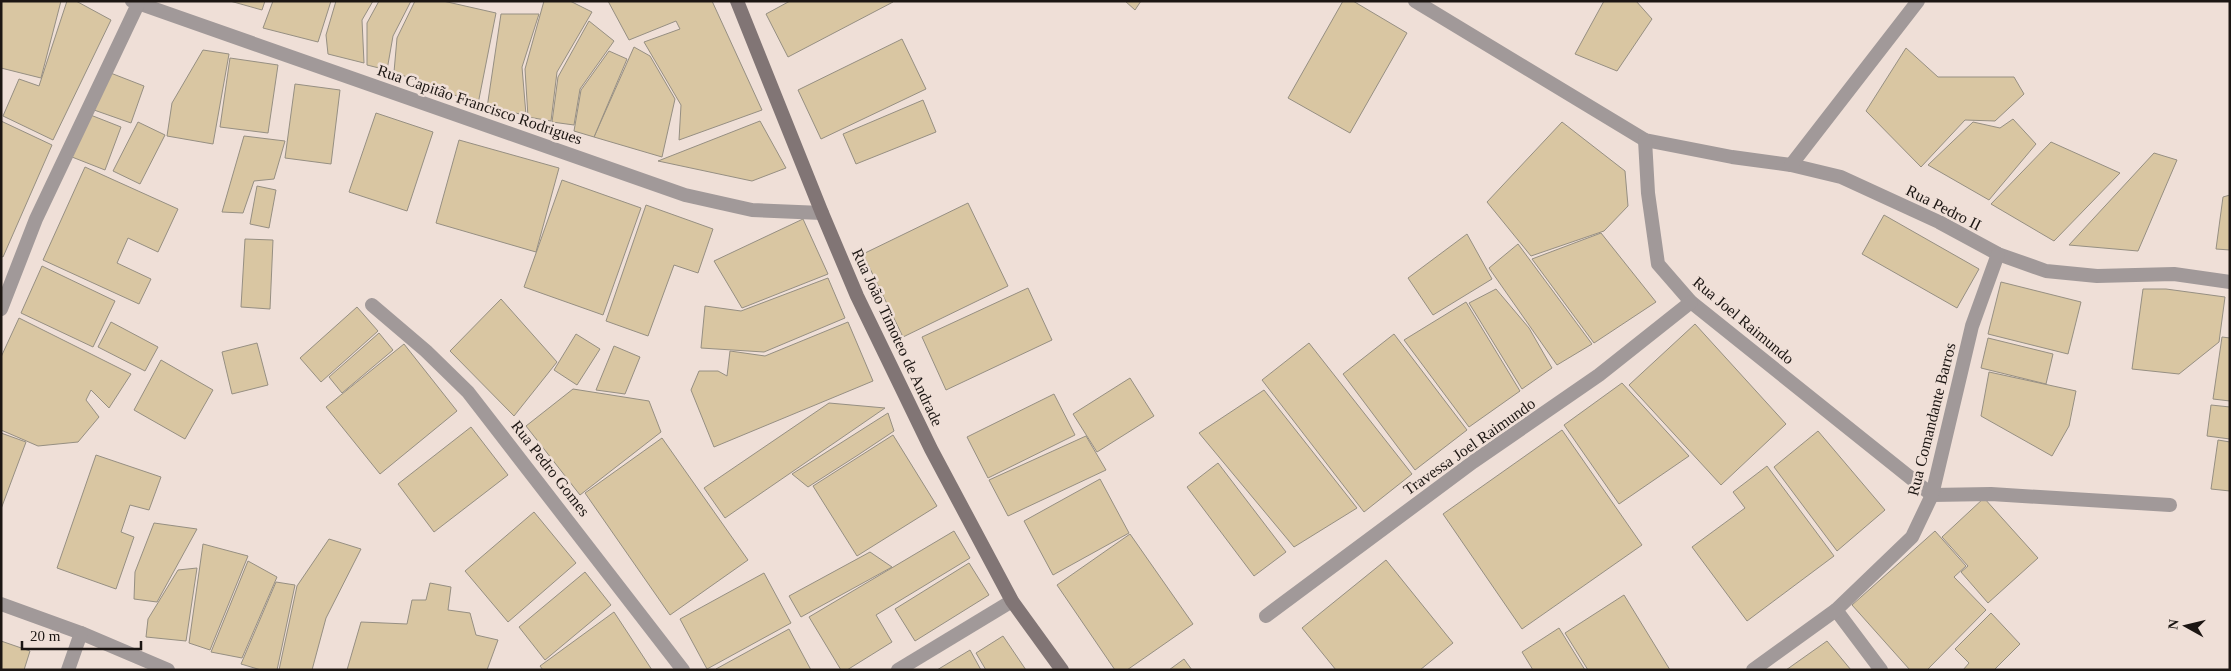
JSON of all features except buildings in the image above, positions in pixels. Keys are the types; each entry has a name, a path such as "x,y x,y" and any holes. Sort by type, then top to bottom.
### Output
{"main road":[{"name":"Rua João Timoteo de Andrade","path":"737,1 857,296 931,449 1012,601 1062,670"}],"street":[{"path":"1416,1 1645,140"},
{"path":"1792,165 1918,1"},
{"name":"Rua Capitão Francisco Rodrigues","path":"135,2 685,194 752,210 822,213"},
{"path":"1,309 36,219 135,2"},
{"name":"Rua Pedro II","path":"1645,140 1792,165 1841,177 1939,222 1998,254 2046,271 2097,276 2174,274 2230,282"},
{"name":"Rua Joel Raimundo","path":"1645,140 1648,193 1658,264 1691,302 1932,494"},
{"name":"Rua Comandante Barros","path":"1753,670 1836,610 1912,537 1932,494 1972,326 1998,254"},
{"name":"Travessa Joel Raimundo","path":"1266,616 1473,462 1599,375 1691,302"},
{"name":"Rua Pedro Gomes","path":"372,305 426,351 468,392 629,597 683,670"},
{"path":"1932,494 1991,494 2170,505"},
{"path":"898,670 1012,601"},
{"path":"1,604 81,633 168,670"},
{"path":"1836,610 1881,670"},
{"path":"68,670 81,633"}]}
